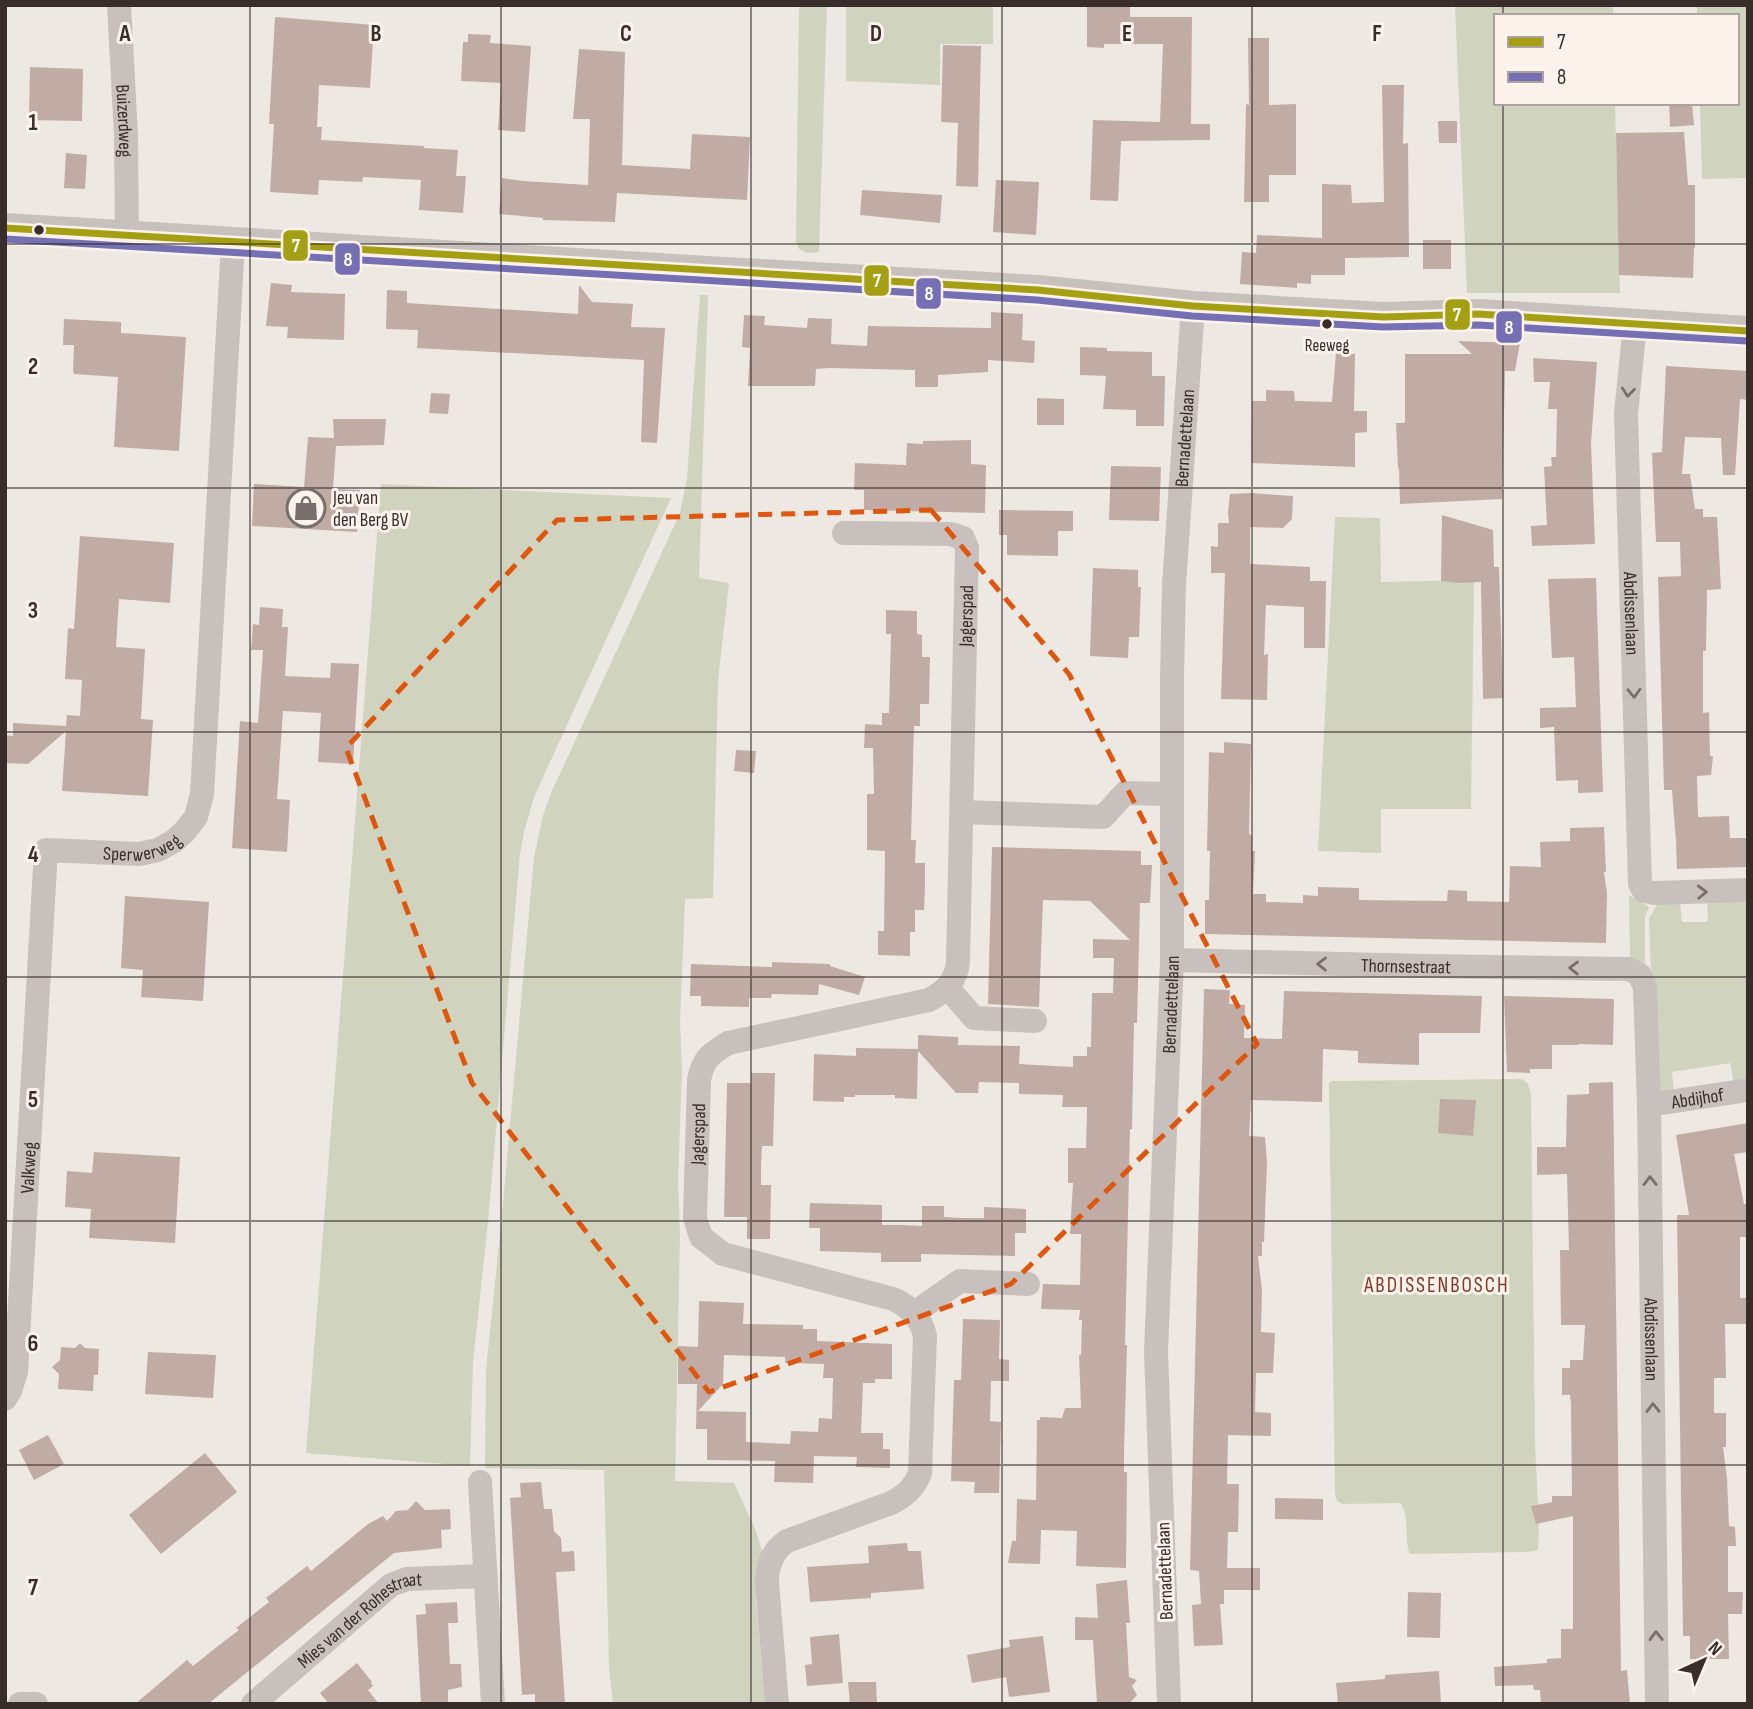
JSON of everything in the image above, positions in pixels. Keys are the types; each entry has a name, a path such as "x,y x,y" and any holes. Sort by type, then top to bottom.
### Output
{"street":[{"name":"Buizerdweg","path":"118,5 126,135 127,235"},
{"path":"5,228 1038,290 1193,306 1384,317 1478,314 1748,331"},
{"name":"Sperwerweg","path":"46,850 139,854 158,850 174,841 196,817 202,794 233,243"},
{"name":"Bernadettelaan","path":"1169,1704 1156,1352 1172,960 1174,585 1193,306"},
{"name":"Abdissenlaan","path":"1635,324 1626,414 1640,884 1644,891 1656,893 1748,890"},
{"name":"Jagerspad","path":"844,533 951,534 963,538 967,548 957,973 948,988 929,1000 728,1043 714,1051 701,1067 699,1081 695,1218 701,1237 723,1254 893,1299 914,1313"},
{"path":"962,812 1103,817 1125,793 1172,794"},
{"name":"Valkweg","path":"5,1399 16,1372 46,850"},
{"name":"Thornsestraat","path":"1172,960 1629,969 1640,975"},
{"name":"Abdissenlaan","path":"1640,975 1645,988 1649,1105 1657,1704"},
{"path":"948,988 974,1018 1035,1021"},
{"name":"Abdijhof","path":"1649,1105 1748,1090"},
{"path":"777,1704 767,1582 769,1563 773,1555 787,1541 891,1503 903,1496 916,1482 920,1473 925,1336 914,1313 960,1281 1028,1284"},
{"path":"480,1482 493,1704"},
{"name":"Mies van der Rohestraat","path":"253,1704 391,1585 407,1579 484,1576"},
{"path":"20,1704 36,1704"}],"highlighted area":[{"path":"931,510 1069,674 1257,1044 1011,1284 709,1392 472,1083 346,748 557,520"}],"green space":[{"path":"799,5 827,5 819,252 807,253 799,249 796,241"},
{"path":"846,5 993,5 993,44 940,44 940,85 846,81"},
{"path":"1455,5 1613,5 1613,14 1494,14 1494,105 1615,105 1620,293 1467,293"},
{"path":"1697,5 1748,5 1748,178 1702,179 1700,105 1739,105 1739,14 1697,14"},
{"path":"700,295 708,295 699,578 729,583 718,681 713,898 685,899 680,1022 682,1071 678,1180 680,1235 675,1481 734,1483 756,1531 763,1554 756,1574 756,1599 765,1704 613,1704 609,1666 604,1470 485,1468 486,1370 534,857 543,815 552,791 680,513 687,478"},
{"path":"381,484 671,498 534,797 524,832 473,1362 470,1466 306,1453"},
{"path":"1335,517 1380,518 1381,582 1474,580 1471,809 1381,809 1381,853 1318,851"},
{"path":"1629,895 1649,907 1645,917 1645,964 1630,957"},
{"path":"1748,899 1748,1081 1734,1083 1730,1063 1672,1072 1674,1093 1661,1092 1655,1084 1649,918 1657,905 1680,902 1682,922 1706,922 1707,901"},
{"path":"1520,1079 1527,1083 1531,1095 1538,1550 1410,1554 1405,1515 1400,1503 1342,1504 1337,1501 1335,1494 1329,1083"}],"building":[{"path":"1087,5 1130,5 1130,17 1192,17 1191,124 1210,124 1210,140 1121,141 1118,201 1090,200 1093,120 1160,122 1163,44 1104,44 1104,48 1087,47"},
{"path":"275,17 374,25 370,88 319,85 317,127 322,127 321,140 458,150 456,176 466,176 463,213 419,210 421,180 363,177 362,182 319,180 318,195 270,192 274,124 269,124"},
{"path":"468,34 491,35 490,43 531,46 525,132 498,130 501,83 461,81 463,42 468,42"},
{"path":"1248,38 1269,38 1269,105 1296,104 1296,175 1269,175 1269,202 1244,202 1246,104 1249,105"},
{"path":"943,45 981,46 978,187 956,186 958,123 941,122"},
{"path":"579,49 625,52 622,165 690,169 692,134 750,137 747,200 617,193 615,222 543,220 499,214 502,178 588,185 590,119 573,119"},
{"path":"30,67 83,69 82,121 29,120"},
{"path":"1382,85 1404,85 1403,144 1408,143 1409,257 1345,258 1345,275 1311,275 1311,284 1297,283 1297,288 1240,284 1242,252 1256,253 1257,235 1322,238 1322,184 1351,185 1352,203 1384,202"},
{"path":"1669,105 1692,105 1694,125 1670,127"},
{"path":"1438,121 1457,121 1457,143 1439,143"},
{"path":"1684,132 1688,185 1695,185 1693,278 1619,275 1616,133"},
{"path":"66,153 87,155 85,189 64,188"},
{"path":"996,180 1039,182 1036,235 993,232"},
{"path":"862,190 942,195 940,223 860,215"},
{"path":"1423,240 1451,240 1451,269 1423,269"},
{"path":"271,283 292,285 291,292 345,294 344,340 287,338 288,327 266,326"},
{"path":"579,285 592,302 633,304 631,327 665,328 657,443 641,442 644,360 417,348 418,330 386,329 387,290 407,291 407,303 578,314"},
{"path":"991,312 1023,314 1022,340 1035,341 1034,363 988,360 988,372 938,375 938,387 915,387 915,370 829,368 816,369 815,386 748,386 750,348 742,347 744,315 765,316 764,325 807,328 808,318 832,319 831,344 867,346 868,326 991,328"},
{"path":"64,319 121,322 121,333 186,337 179,451 114,447 118,377 74,374 74,345 63,345"},
{"path":"1458,341 1520,343 1515,371 1505,371 1502,499 1400,504 1396,423 1405,423 1405,354 1472,354"},
{"path":"1080,347 1107,348 1107,351 1152,352 1152,376 1165,376 1164,426 1136,426 1136,410 1103,409 1106,376 1080,375"},
{"path":"1336,353 1355,354 1354,411 1367,411 1367,432 1355,433 1355,467 1251,463 1252,401 1266,401 1266,390 1294,391 1295,401 1332,402"},
{"path":"1533,358 1597,362 1591,443 1595,544 1532,546 1531,526 1547,525 1544,467 1552,466 1551,457 1556,457 1557,409 1548,409 1550,382 1534,382"},
{"path":"1666,366 1748,371 1748,400 1740,399 1735,475 1723,475 1721,438 1685,437 1682,474 1690,474 1695,509 1703,509 1703,517 1717,517 1721,589 1707,590 1703,713 1709,712 1710,756 1713,756 1711,775 1697,776 1698,817 1729,816 1730,838 1748,838 1748,867 1677,869 1672,790 1664,790 1658,577 1681,576 1680,542 1656,542 1652,453 1662,452"},
{"path":"431,393 450,394 448,414 429,413"},
{"path":"1037,398 1064,399 1064,425 1037,425"},
{"name":"Jeu van den Berg BV","path":"333,419 386,419 384,445 336,446 333,489 360,490 357,532 252,526 254,484 304,487 308,437 334,438"},
{"path":"971,440 971,464 986,465 985,513 864,510 864,490 854,490 855,463 906,465 907,443"},
{"path":"1111,466 1161,467 1159,521 1109,520"},
{"path":"1230,494 1293,496 1292,519 1283,528 1250,527 1250,564 1310,567 1310,581 1326,581 1325,648 1304,648 1304,607 1266,605 1264,655 1268,654 1267,700 1221,699 1225,573 1211,573 1211,546 1218,547 1218,523 1229,523"},
{"path":"999,510 1073,511 1073,531 1058,531 1058,556 1007,555 1007,535 999,535"},
{"path":"1442,515 1493,530 1494,567 1499,567 1503,698 1483,699 1481,582 1441,581"},
{"path":"80,536 174,543 170,603 119,599 116,647 145,649 141,719 153,720 148,796 62,791 66,731 28,764 5,763 5,735 13,736 13,723 66,726 67,715 80,716 82,680 65,679 68,628 74,629"},
{"path":"1093,568 1138,570 1138,587 1141,587 1139,637 1129,637 1128,658 1090,656"},
{"path":"1596,578 1603,792 1578,793 1578,780 1556,781 1554,727 1540,728 1540,708 1576,707 1574,657 1552,658 1548,579"},
{"path":"260,607 283,609 282,627 288,627 285,676 330,678 331,663 359,664 353,764 318,762 321,713 283,711 277,799 290,800 287,852 232,848 240,721 258,723 263,650 251,650 253,624 259,625"},
{"path":"886,610 917,611 917,634 922,635 922,657 930,657 929,704 920,704 920,726 914,726 911,840 916,840 915,863 925,863 925,887 924,910 915,910 915,932 910,932 910,956 878,955 878,931 884,931 885,851 867,850 867,794 874,794 873,748 864,748 865,724 882,725 882,713 889,713 891,634 886,634"},
{"path":"1224,742 1251,744 1249,833 1252,837 1252,851 1255,851 1253,894 1266,894 1266,902 1303,903 1303,895 1318,896 1318,887 1359,888 1359,900 1447,901 1448,890 1467,891 1467,901 1509,902 1510,866 1541,867 1540,842 1570,841 1570,828 1604,827 1606,943 1205,934 1205,900 1209,900 1209,752 1224,753"},
{"path":"736,750 756,751 754,773 734,771"},
{"path":"992,847 1141,851 1141,865 1152,865 1150,903 1140,903 1137,1023 1134,1023 1130,1129 1124,1452 1124,1472 1127,1472 1126,1568 1076,1566 1077,1531 1041,1530 1040,1564 1008,1563 1012,1541 1016,1541 1017,1499 1036,1500 1037,1420 1040,1420 1040,1417 1062,1418 1065,1408 1081,1408 1080,1310 1041,1309 1043,1284 1080,1285 1081,1234 1070,1234 1073,1183 1068,1183 1068,1148 1086,1148 1087,1107 1062,1107 1063,1095 1019,1094 1019,1083 979,1082 978,1093 956,1093 918,1051 917,1099 895,1098 895,1095 855,1095 844,1097 844,1102 813,1101 814,1054 856,1056 856,1048 918,1049 918,1035 958,1037 958,1045 1020,1046 1019,1064 1073,1067 1073,1056 1087,1056 1087,1047 1091,1047 1092,993 1113,993 1114,958 1093,958 1093,939 1130,940 1090,901 1043,900 1039,1007 988,1004"},
{"path":"125,896 209,902 203,1001 141,997 143,970 121,968"},
{"path":"772,962 830,964 865,977 859,995 819,984 818,995 772,994 771,998 749,998 749,1007 701,1006 701,996 690,996 691,964 772,967"},
{"path":"1204,989 1230,990 1229,1004 1245,1005 1244,1038 1282,1039 1284,991 1482,996 1480,1033 1419,1033 1419,1065 1358,1063 1358,1051 1323,1049 1322,1102 1251,1100 1249,1136 1265,1137 1267,1162 1264,1242 1262,1256 1258,1256 1262,1290 1261,1332 1275,1333 1273,1373 1256,1373 1255,1412 1271,1413 1271,1436 1228,1435 1227,1484 1239,1484 1238,1532 1228,1532 1227,1568 1260,1568 1260,1590 1224,1590 1224,1604 1220,1604 1223,1645 1194,1646 1192,1605 1201,1604 1199,1571 1190,1570"},
{"path":"1504,996 1614,999 1613,1045 1552,1045 1552,1069 1530,1069 1530,1073 1507,1072"},
{"path":"751,1073 775,1073 773,1146 762,1146 761,1166 761,1185 771,1185 770,1239 747,1239 747,1217 724,1217 727,1083 751,1083"},
{"path":"1613,1082 1621,1671 1627,1670 1630,1704 1541,1704 1540,1690 1534,1690 1533,1685 1495,1686 1494,1667 1547,1663 1547,1659 1561,1658 1561,1629 1573,1629 1573,1516 1536,1524 1531,1506 1552,1502 1552,1496 1572,1496 1571,1404 1570,1395 1562,1395 1562,1368 1570,1368 1570,1360 1583,1360 1585,1325 1561,1325 1560,1250 1569,1250 1567,1174 1537,1175 1537,1147 1566,1147 1567,1095 1589,1094 1589,1083"},
{"path":"1440,1099 1476,1100 1473,1136 1438,1133"},
{"path":"1748,1123 1748,1152 1734,1154 1744,1204 1748,1204 1748,1237 1740,1237 1740,1298 1748,1298 1748,1324 1725,1324 1726,1378 1714,1378 1714,1413 1726,1413 1726,1447 1723,1447 1729,1526 1735,1527 1736,1546 1728,1546 1728,1592 1743,1592 1742,1614 1728,1614 1729,1659 1690,1659 1690,1636 1683,1636 1677,1215 1689,1215 1676,1135"},
{"path":"94,1152 180,1157 175,1243 89,1238 91,1209 65,1207 67,1171 92,1173"},
{"path":"810,1203 882,1205 882,1225 922,1226 922,1206 944,1206 944,1217 964,1218 984,1218 984,1207 1026,1209 1026,1233 1015,1233 1015,1256 921,1254 921,1262 881,1262 881,1253 820,1251 820,1228 809,1228"},
{"path":"699,1301 744,1303 743,1324 803,1325 803,1329 817,1329 817,1341 892,1344 892,1379 875,1379 875,1383 863,1383 861,1433 883,1433 883,1449 890,1449 890,1468 856,1467 857,1457 814,1456 813,1483 774,1482 775,1461 707,1460 707,1429 696,1429 697,1384 678,1384 678,1346 698,1347","holes":["724,1355 785,1357 785,1363 824,1364 823,1378 833,1378 832,1419 819,1418 818,1432 791,1431 790,1444 746,1442 746,1412 698,1411 723,1384"]},
{"path":"963,1319 1000,1320 999,1359 1009,1360 1009,1381 991,1381 990,1421 1001,1422 999,1493 974,1493 975,1482 951,1481 954,1380 961,1380"},
{"path":"80,1343 85,1348 99,1349 98,1375 94,1375 93,1391 58,1389 59,1374 52,1367 60,1360 61,1347 75,1348"},
{"path":"148,1352 216,1355 213,1398 145,1394"},
{"path":"48,1435 64,1464 34,1480 19,1450"},
{"path":"205,1453 237,1492 161,1554 129,1515"},
{"path":"541,1482 544,1509 552,1509 554,1531 561,1538 562,1552 574,1551 575,1571 556,1572 565,1703 535,1704 535,1694 522,1695 510,1498 521,1497 520,1483"},
{"path":"1275,1498 1323,1499 1323,1520 1275,1519"},
{"path":"416,1501 425,1510 450,1509 451,1529 441,1530 442,1548 394,1553 208,1704 135,1704 187,1660 193,1666 239,1630 236,1628 269,1602 266,1598 307,1566 311,1571 368,1524 383,1516 387,1521 396,1511 408,1510"},
{"path":"907,1543 908,1551 921,1551 924,1589 871,1593 871,1598 810,1602 807,1567 869,1563 868,1546"},
{"path":"1127,1580 1130,1623 1126,1623 1129,1677 1137,1680 1132,1686 1137,1695 1129,1704 1097,1704 1093,1640 1075,1640 1075,1617 1098,1618 1096,1584"},
{"path":"1408,1592 1441,1593 1440,1638 1407,1637"},
{"path":"457,1602 458,1623 448,1623 450,1664 461,1664 462,1687 448,1690 448,1704 421,1704 416,1615 426,1614 425,1604"},
{"path":"839,1634 843,1683 807,1686 805,1665 812,1664 810,1637"},
{"path":"1043,1636 1050,1692 1009,1697 1006,1677 972,1683 967,1655 1010,1647 1009,1640"},
{"path":"357,1663 372,1682 373,1686 368,1690 379,1704 329,1704 320,1693"},
{"path":"1439,1671 1441,1704 1338,1704 1336,1683 1385,1679 1385,1675"},
{"path":"848,1682 876,1682 877,1704 850,1704"}],"transit line":[{"name":"7","path":"5,228 1038,290 1193,306 1384,317 1478,314 1748,331"},
{"name":"8","path":"5,239 1037,300 1192,316 1383,327 1478,325 1747,341"}],"place":[{"name":"Reeweg","path":"1327,324"},
{"name":"Jeu van den Berg BV","path":"306,508"}],"district":[{"name":"ABDISSENBOSCH","path":"1437,1285"}]}
